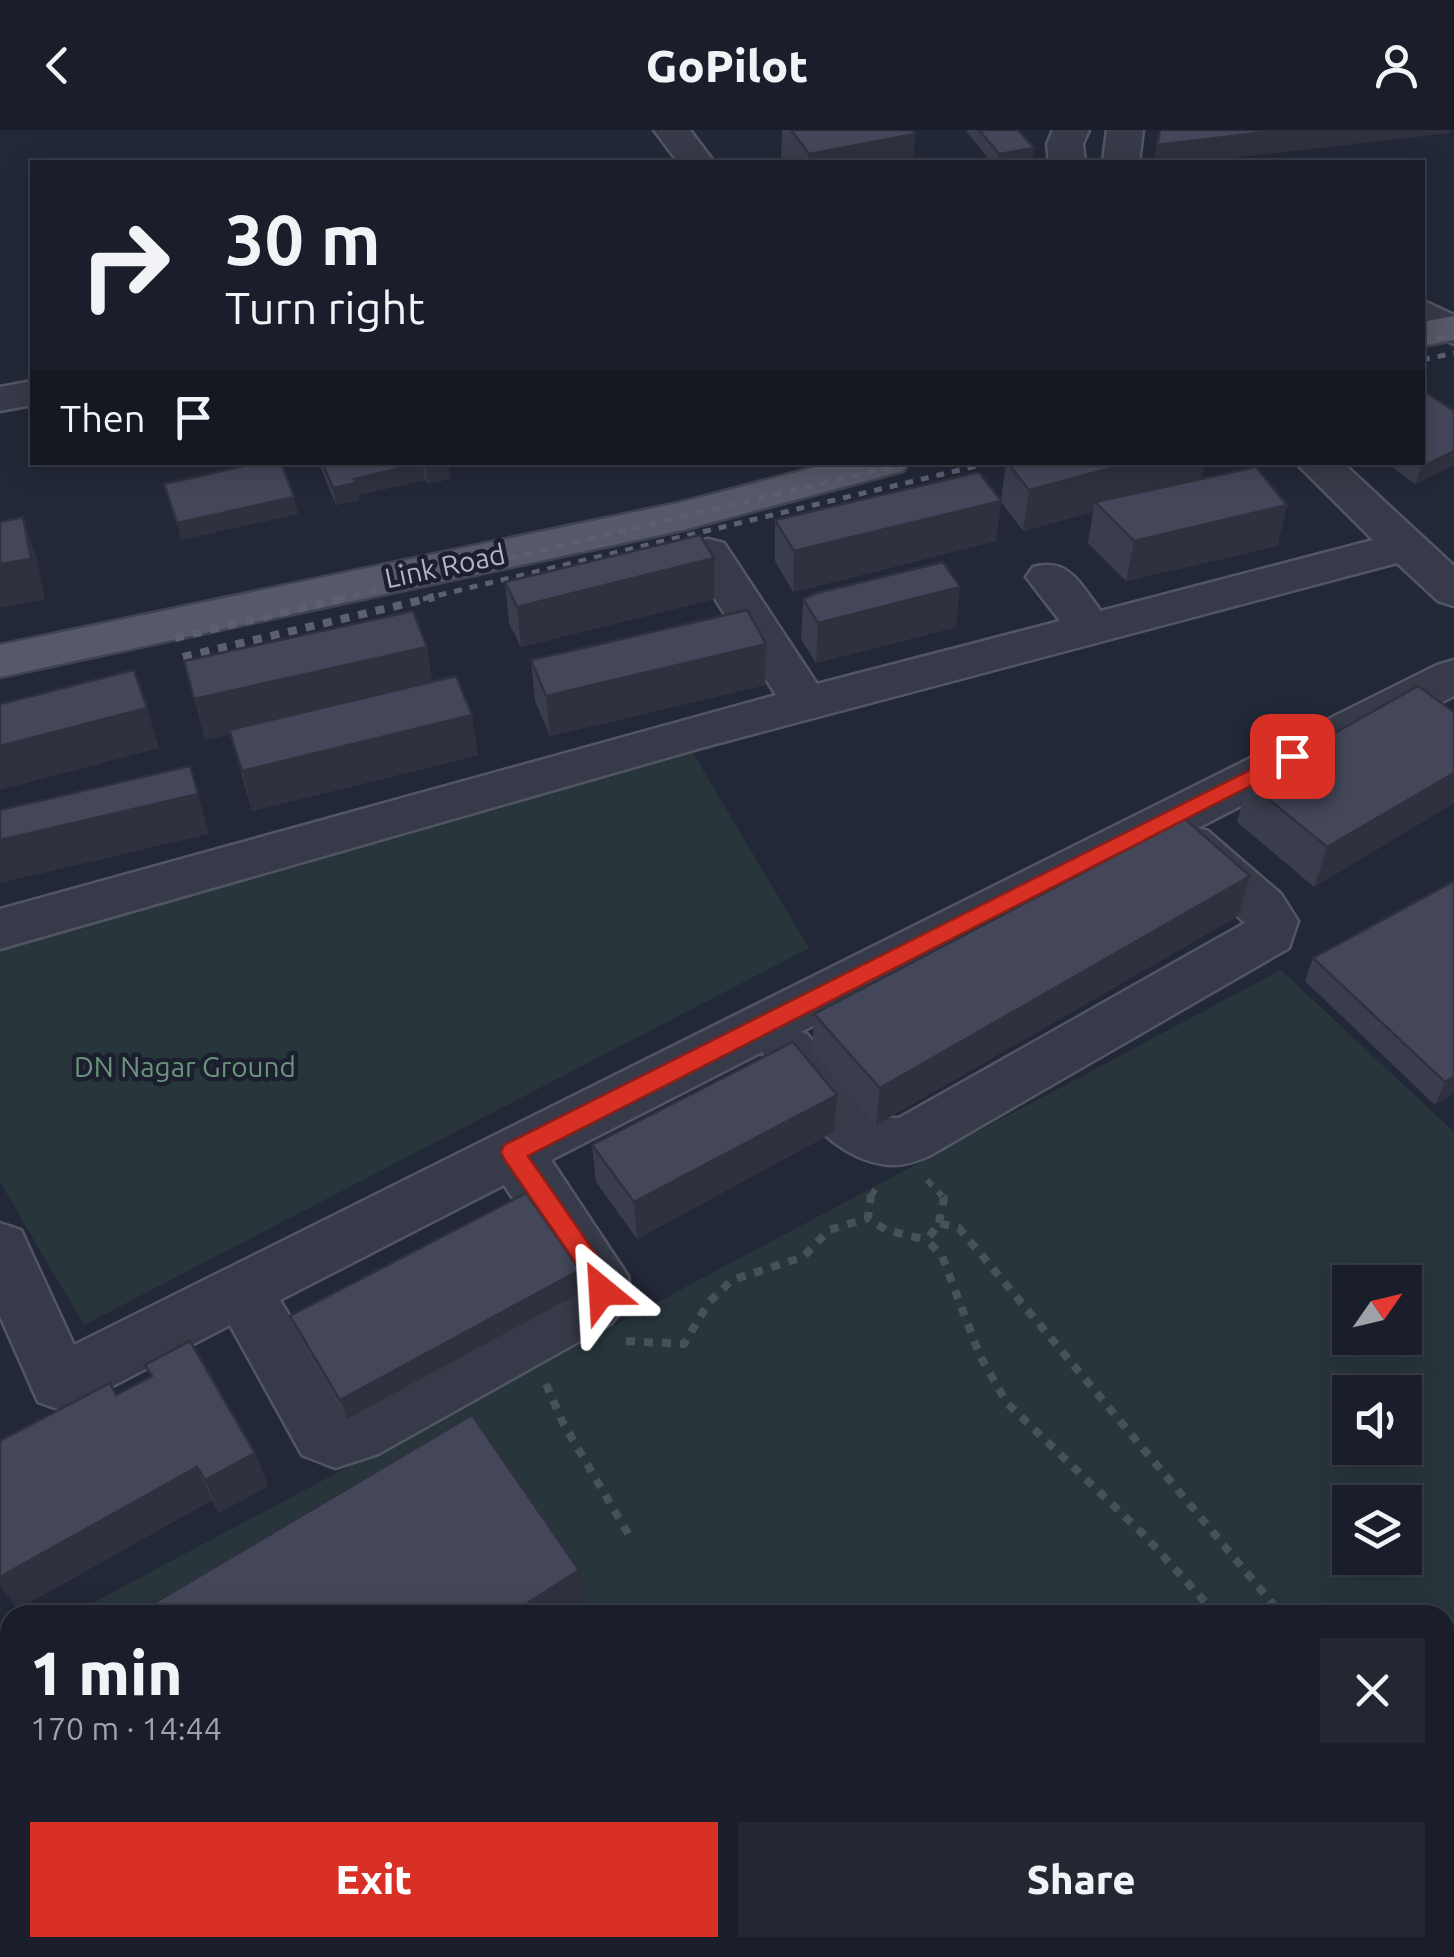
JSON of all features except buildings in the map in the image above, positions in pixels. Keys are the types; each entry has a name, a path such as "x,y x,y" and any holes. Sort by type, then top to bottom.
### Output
{"main road":[{"path":"0,632 668,492 770,465"},
{"name":"Link Road","path":"0,661 683,516 877,465"}],"street":[{"path":"672,130 694,160"},
{"path":"1067,160 1066,144 1071,130"},
{"path":"1121,160 1125,130"},
{"path":"0,399 30,393"},
{"path":"1319,465 1454,591"},
{"path":"0,928 806,704 1406,546"},
{"path":"708,553 806,704"},
{"path":"1050,577 1091,629"},
{"path":"0,1248 60,1382 242,1290 508,1180 766,1024 1454,676"},
{"path":"766,1024 855,1128 874,1140 894,1145 909,1140 1270,934 1272,921 1263,908 1163,820"},
{"path":"428,1248 508,1180"},
{"path":"242,1290 324,1435 335,1439 356,1434 591,1304 602,1291 598,1276 508,1180"}],"path":[{"path":"912,1175 926,1180 944,1198 939,1224 928,1240"},
{"path":"868,1218 871,1192 884,1181"},
{"path":"868,1218 886,1230 928,1240 942,1256 980,1356 1007,1403 1144,1535 1207,1605"},
{"path":"624,1340 684,1344 720,1288 744,1274 794,1263 818,1247 828,1230 868,1218"},
{"path":"939,1224 959,1228 1274,1605"},
{"path":"548,1374 545,1387 630,1538"}],"green space":[{"name":"DN Nagar Ground","path":"687,743 809,948 84,1325 0,1182 0,929"},
{"path":"1281,970 1454,1132 1454,1605 89,1605"}],"railway":[{"path":"1425,341 1454,335"},
{"path":"1425,359 1454,353"},
{"path":"338,599 899,465"},
{"path":"423,599 981,465"},
{"path":"175,638 348,597"},
{"path":"183,657 434,597"}],"route":[{"path":"602,1291 598,1276 513,1152 1292,756"}]}
